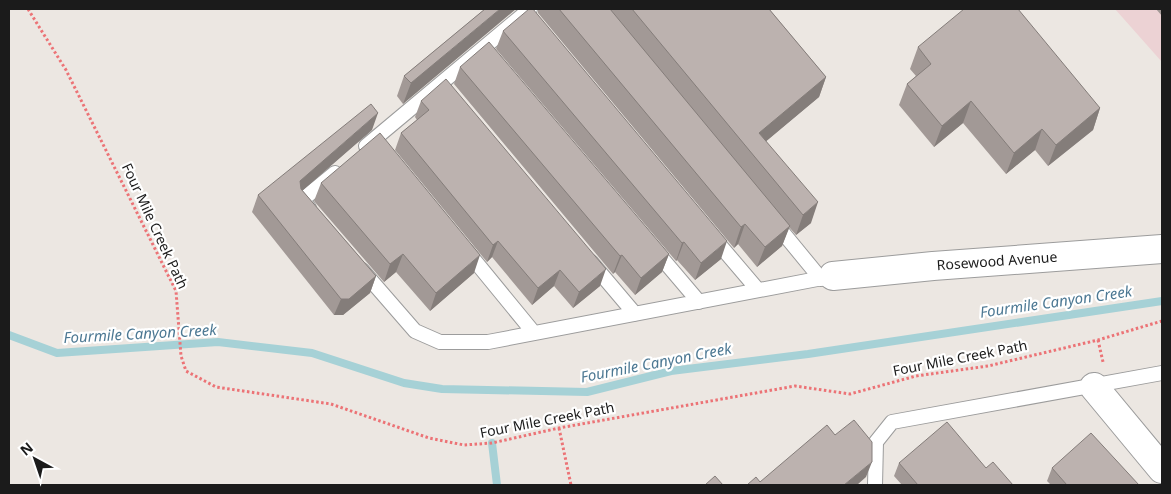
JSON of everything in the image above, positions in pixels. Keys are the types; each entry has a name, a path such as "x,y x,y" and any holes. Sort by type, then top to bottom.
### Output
{"street":[{"name":"Rosewood Avenue","path":"827,277 932,266 1162,250"},
{"path":"1094,387 1162,469"}],"lane":[{"path":"321,222 302,200 350,160 378,143 487,52 529,14"},
{"path":"765,211 827,277"},
{"path":"702,223 758,290"},
{"path":"642,235 699,302"},
{"path":"454,236 534,333"},
{"path":"585,254 635,314"},
{"path":"352,258 415,331 440,342 488,342 827,277"},
{"path":"875,485 876,442 892,422 1094,387 1162,373"}],"path":[{"name":"Four Mile Creek Path","path":"28,9 66,70 176,291 181,356 186,371 216,387 332,404 429,438 464,446 492,443 559,428 795,386 850,394 916,376 988,366 1098,340 1162,321"},
{"path":"559,428 571,485"}],"shaded area":[{"path":"1115,9 1162,9 1162,62"}],"building":[{"path":"485,9 500,9 411,83 404,76"},
{"path":"529,9 533,9 727,241 701,263 503,31"},
{"path":"559,9 610,9 790,226 765,247 745,224 741,227"},
{"path":"632,9 769,9 826,77 759,133 818,202 803,215"},
{"path":"964,9 1018,9 1100,108 1056,145 1042,129 1014,153 971,101 942,126 907,84 931,64 918,47"},
{"path":"489,42 669,254 641,278 622,255 620,256 460,67"},
{"path":"446,79 606,269 579,292 560,270 538,288 498,241 493,245 401,133 429,110 421,101"},
{"path":"371,104 378,113 300,181 301,189 376,276 349,299 341,299 258,195"},
{"path":"380,133 480,255 436,293 403,254 390,264 321,183"},
{"path":"854,420 872,442 872,462 844,485 747,485 756,477 760,482 827,425 835,435"},
{"path":"947,422 986,468 993,462 1013,485 918,485 899,463"},
{"path":"1091,433 1139,485 1067,485 1052,468"},
{"path":"715,476 723,485 705,485"}],"waterway":[{"name":"Fourmile Canyon Creek","path":"9,335 57,353 218,342 312,353 404,383 442,389 587,392 671,371 808,354 1162,301"},
{"path":"492,443 497,485"}]}
